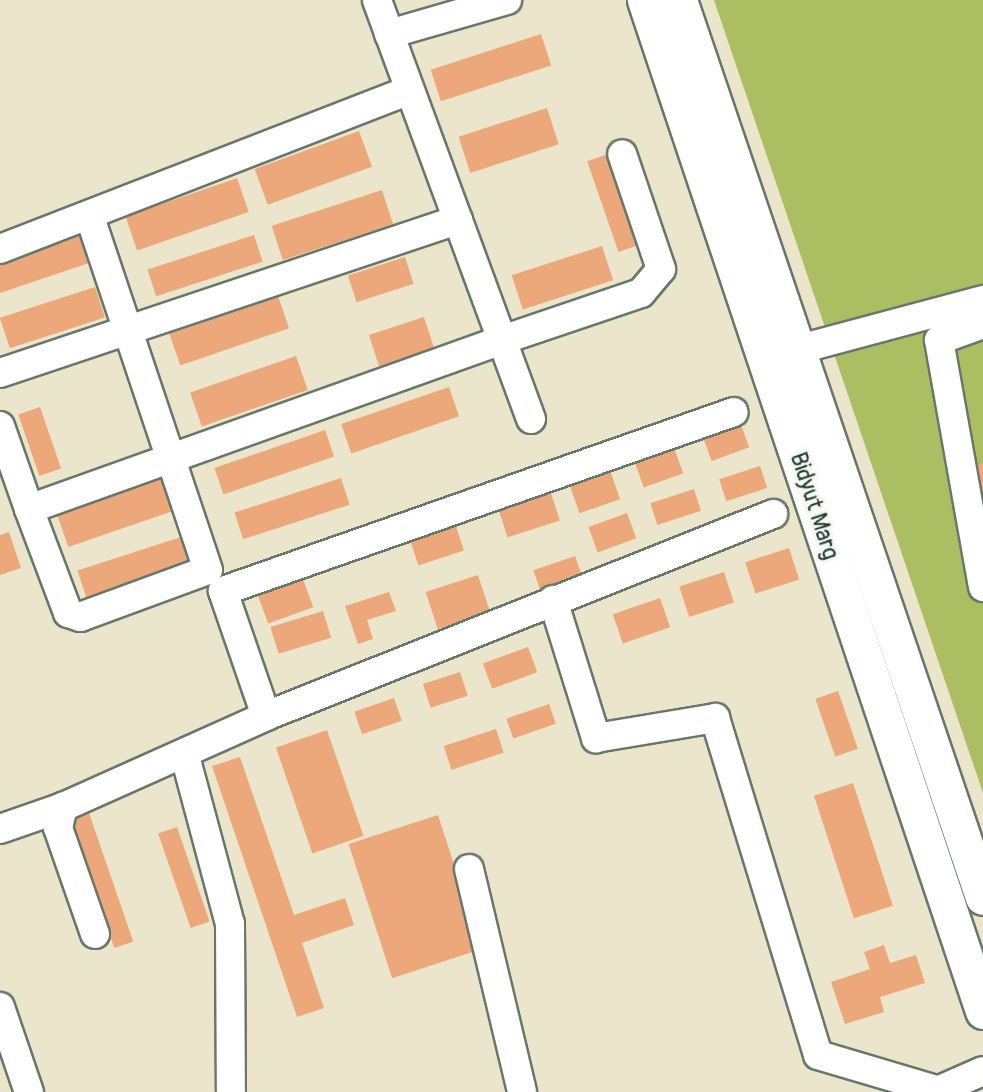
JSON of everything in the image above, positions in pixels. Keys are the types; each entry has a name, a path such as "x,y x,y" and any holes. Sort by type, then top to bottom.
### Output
{"main road":[{"name":"Bidyut Marg","path":"645,0 983,1012"},
{"name":"Bidyut Marg","path":"679,0 983,897"}],"lane":[{"path":"377,0 531,419"},
{"path":"389,34 423,12 507,0"},
{"path":"0,248 90,217 409,90"},
{"path":"29,509 172,454 502,340 654,283 661,269 622,154"},
{"path":"0,426 68,613 80,617 201,576 209,561 90,217"},
{"path":"0,373 127,327 458,220"},
{"path":"796,349 983,300"},
{"path":"983,324 939,340 983,587"},
{"path":"267,716 223,591 734,412"},
{"path":"0,829 63,807 185,755 267,716 773,514"},
{"path":"553,600 596,738 715,718 818,1055 940,1091 983,1071"},
{"path":"185,755 230,924 231,1092"},
{"path":"63,807 58,828 95,934"},
{"path":"469,869 522,1092"},
{"path":"0,1007 29,1092"}],"green space":[{"path":"714,0 983,0 983,793"}],"building":[{"path":"541,34 551,65 441,101 431,70"},
{"path":"547,108 559,144 470,173 459,137"},
{"path":"359,131 372,167 268,205 255,169"},
{"path":"608,154 639,245 618,252 587,161"},
{"path":"237,178 249,212 137,250 125,216"},
{"path":"382,190 393,224 283,260 272,226"},
{"path":"76,228 89,263 0,293 0,253"},
{"path":"254,235 263,262 156,296 147,270"},
{"path":"602,246 613,280 523,310 512,275"},
{"path":"405,257 414,284 357,302 348,276"},
{"path":"95,287 105,317 10,348 0,318"},
{"path":"278,296 289,328 180,366 169,333"},
{"path":"424,317 434,348 379,366 369,335"},
{"path":"296,356 308,390 202,427 190,392"},
{"path":"449,387 459,416 351,453 341,424"},
{"path":"40,407 61,468 39,476 18,414"},
{"path":"740,422 749,447 712,461 702,436"},
{"path":"325,430 334,456 223,495 214,468"},
{"path":"673,445 683,473 644,488 634,459"},
{"path":"983,463 983,502 982,502 975,467"},
{"path":"760,466 767,488 726,501 719,479"},
{"path":"610,470 620,499 579,513 569,484"},
{"path":"164,475 176,510 68,547 56,512"},
{"path":"341,478 350,505 243,539 234,513"},
{"path":"694,489 701,511 657,525 650,503"},
{"path":"550,490 560,520 508,537 498,507"},
{"path":"627,513 636,538 598,552 588,527"},
{"path":"455,523 464,551 418,565 409,538"},
{"path":"9,532 21,568 0,575 0,535"},
{"path":"184,536 195,570 89,605 77,571"},
{"path":"789,548 799,579 755,594 745,562"},
{"path":"575,556 582,576 540,590 533,570"},
{"path":"724,572 734,602 689,617 679,587"},
{"path":"478,575 490,612 438,629 426,592"},
{"path":"303,579 313,607 268,624 258,595"},
{"path":"389,592 396,611 367,620 373,639 358,644 345,606"},
{"path":"660,598 670,627 623,644 613,614"},
{"path":"323,611 331,638 279,654 270,627"},
{"path":"528,647 537,672 492,689 483,663"},
{"path":"460,672 468,696 431,708 423,684"},
{"path":"838,691 858,749 835,756 815,699"},
{"path":"394,698 402,721 362,734 354,712"},
{"path":"549,704 556,724 513,739 506,719"},
{"path":"496,729 504,753 451,770 444,746"},
{"path":"327,730 363,836 312,853 276,748"},
{"path":"240,757 294,915 345,898 354,925 302,943 324,1008 297,1017 212,766"},
{"path":"853,783 893,906 854,918 814,796"},
{"path":"88,810 133,941 114,948 69,817"},
{"path":"438,815 482,949 392,978 349,844"},
{"path":"177,827 210,922 191,928 158,834"},
{"path":"884,945 890,963 916,955 925,983 880,997 884,1012 845,1024 831,982 870,969 864,952"}]}
